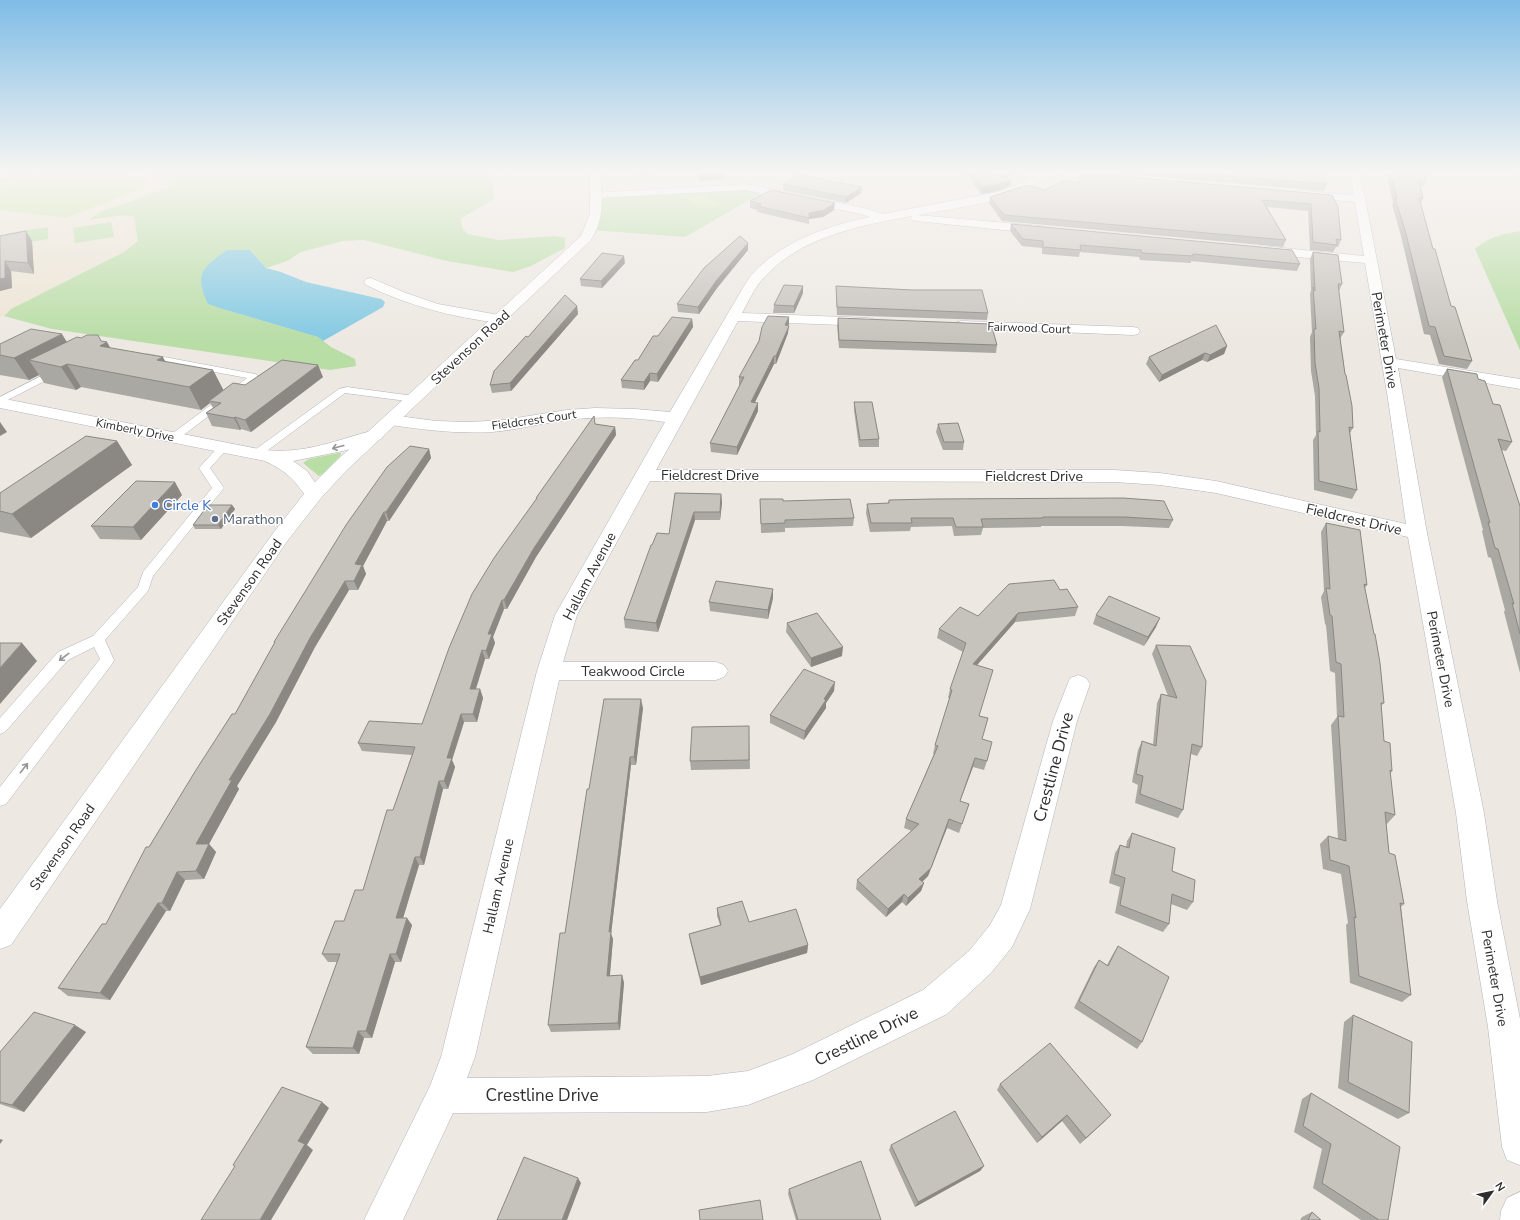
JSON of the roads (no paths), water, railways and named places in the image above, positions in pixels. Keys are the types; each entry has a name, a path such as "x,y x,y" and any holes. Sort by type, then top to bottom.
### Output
{"street":[{"name":"Stevenson Road","path":"0,934 281,536 314,494 375,434 586,238 591,229"},
{"name":"Hallam Avenue","path":"384,1220 443,1096 458,1057 549,671 566,615 689,393 754,281 779,256 828,232 840,229"},
{"path":"1036,229 1051,231"},
{"name":"Perimeter Drive","path":"1365,229 1390,362 1418,533 1470,813 1482,901 1504,1027 1520,1147"},
{"path":"1255,249 1371,260"},
{"path":"371,282 414,301 442,310 499,319"},
{"path":"733,317 884,323"},
{"name":"Fairwood Court","path":"952,325 1133,331"},
{"path":"1390,362 1520,384"},
{"name":"Kimberly Drive","path":"0,402 263,455 290,466 304,477 314,494"},
{"name":"Fieldcrest Court","path":"391,420 435,426 465,428 514,424 568,415 608,412 643,413 676,418"},
{"path":"92,438 112,425"},
{"name":"Kimberly Drive","path":"263,455 314,452 352,443 375,434"},
{"name":"Fieldcrest Drive","path":"644,475 1114,476 1160,479 1216,487 1418,533"},
{"name":"Teakwood Circle","path":"549,671 716,671"},
{"name":"Crestline Drive","path":"443,1096 707,1094 748,1088 801,1068 935,1002 980,962 1001,936 1015,909 1065,721 1078,684"},
{"path":"1519,1220 1520,1211"}],"lane":[{"path":"138,355 255,377 173,438"},
{"path":"0,402 67,366"},
{"path":"263,455 342,391 347,390 414,399"},
{"path":"0,728 63,656 98,639 144,588 147,575 218,488 204,468 223,448"},
{"path":"0,798 107,660 98,639"}],"water":[{"path":"227,250 250,250 266,268 306,282 381,299 385,302 383,307 323,341 318,337 226,310 208,304 204,294 201,278 206,267"}],"place":[{"name":"Circle K","path":"155,505"},
{"name":"Marathon","path":"215,519"}]}
